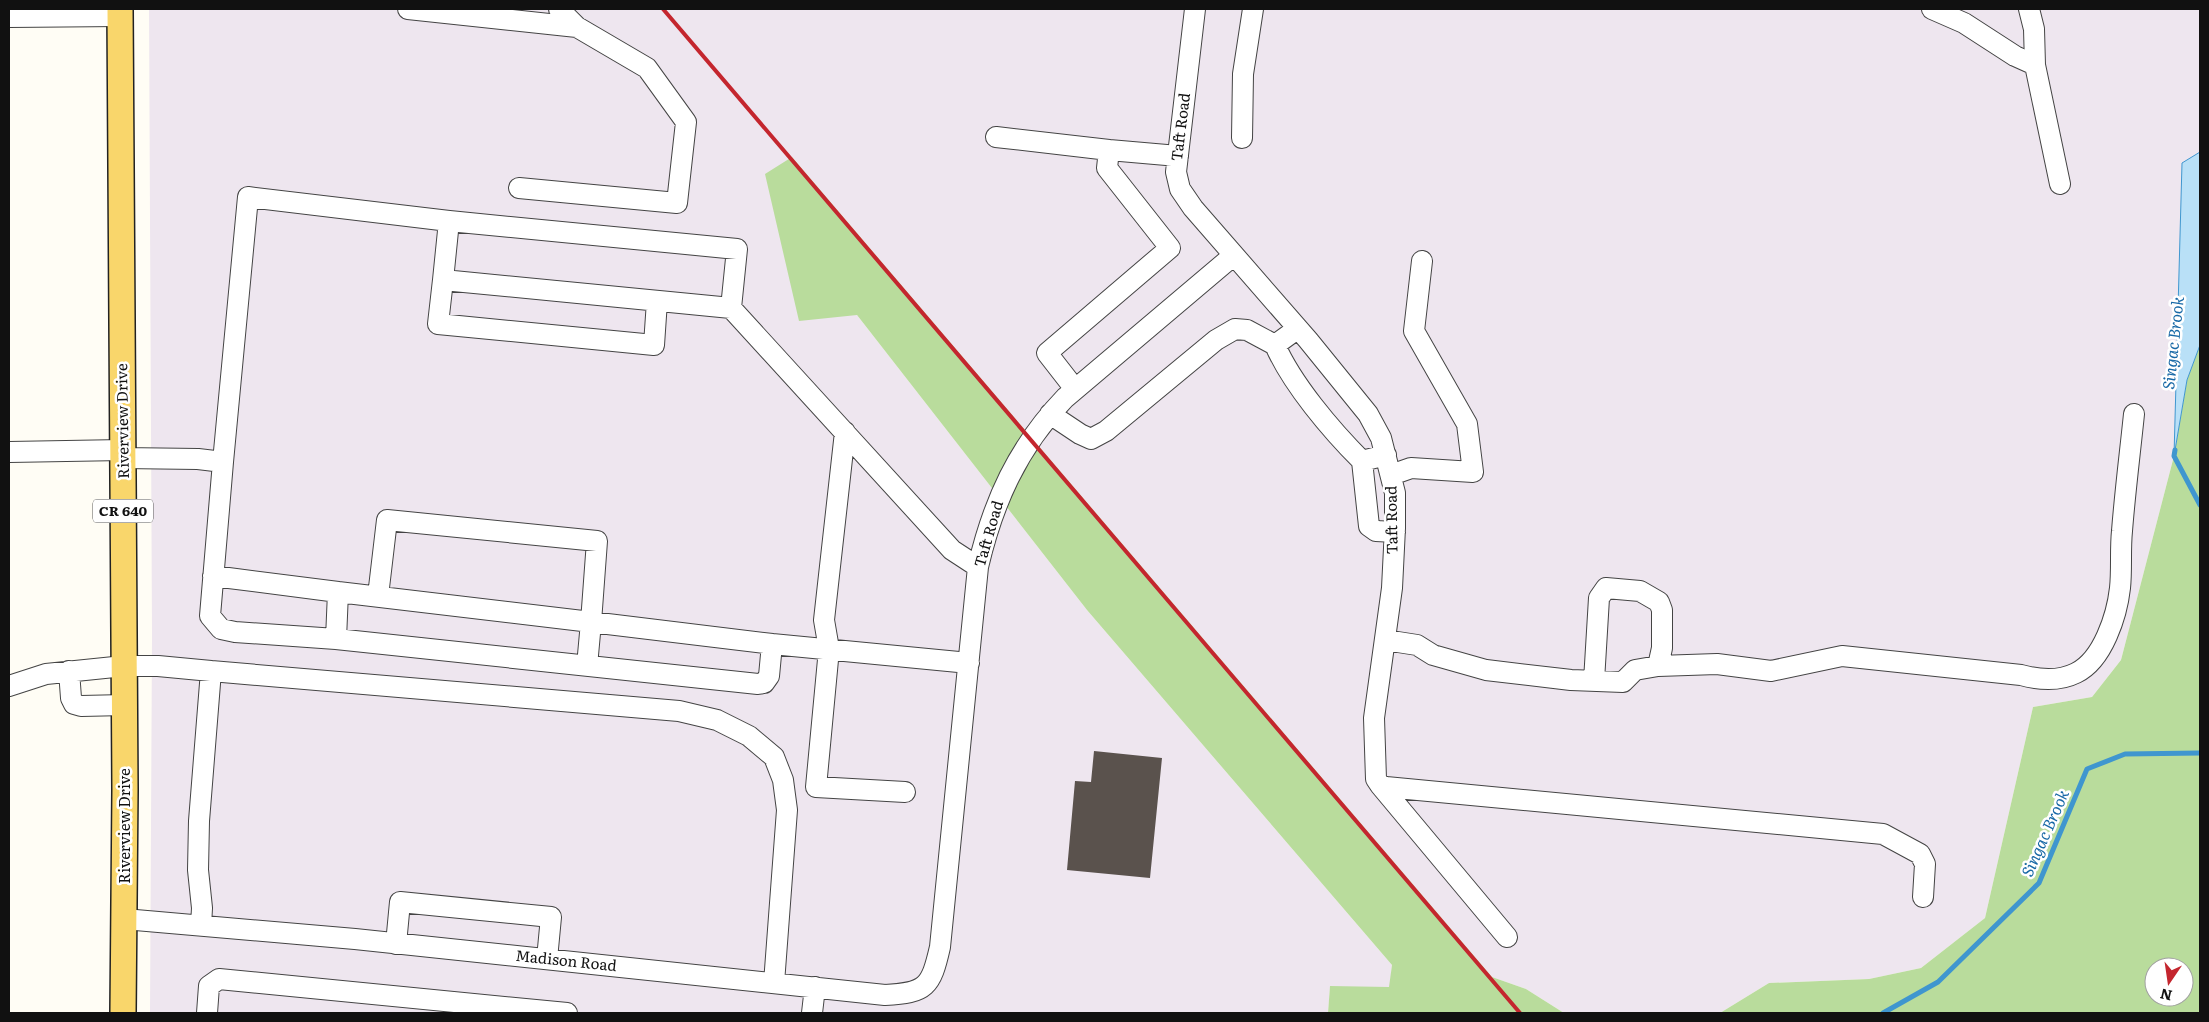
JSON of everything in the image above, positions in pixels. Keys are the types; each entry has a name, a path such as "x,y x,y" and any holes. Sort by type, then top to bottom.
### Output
{"main road":[{"name":"Riverview Drive","path":"120,12 125,705 123,1013"}],"street":[{"path":"408,9 577,27"},
{"path":"520,188 677,203 686,122 648,68 577,27 559,9"},
{"name":"Taft Road","path":"1195,9 1176,172 1180,189 1193,208 1368,414 1380,438 1391,475 1395,493 1392,588 1374,718 1376,779 1380,785"},
{"path":"1242,138 1243,74 1253,9"},
{"path":"1932,9 1964,23 2015,56 2035,65"},
{"path":"2029,9 2034,29 2035,65 2060,184"},
{"path":"9,17 120,12"},
{"path":"996,137 1178,156"},
{"path":"1075,389 1047,353 1170,248 1107,168 1109,150"},
{"path":"731,308 737,249 449,220 248,197 210,616 221,628 235,632 336,639 758,684 764,683 769,676 772,644"},
{"path":"449,220 438,324 654,345 657,301"},
{"name":"Taft Road","path":"944,909 978,567 994,510 1007,479 1039,427 1075,389 1234,256"},
{"path":"1391,475 1411,468 1473,472 1467,424 1414,331 1422,261"},
{"path":"443,280 731,308 952,550 978,567"},
{"path":"1050,414 1080,434 1092,438 1106,431 1216,340 1235,329 1247,330 1275,345 1284,364 1322,416 1362,461 1369,526 1376,530 1395,532"},
{"path":"1275,345 1297,329"},
{"path":"1385,640 1417,645 1434,655 1486,670 1571,680 1623,682 1636,670 1658,666 1717,664 1771,671 1842,656 2021,675 2040,680 2060,678 2078,673 2098,651 2110,632 2117,609 2120,586 2121,533 2134,414"},
{"path":"845,432 824,620 829,649 816,787 905,792"},
{"path":"9,452 123,454 223,462"},
{"path":"1362,461 1386,455"},
{"path":"378,596 387,520 597,541 588,666"},
{"path":"213,576 772,644 969,662"},
{"path":"1594,681 1599,598 1606,588 1640,591 1659,602 1662,610 1662,648 1658,666"},
{"path":"336,639 338,592"},
{"path":"9,686 46,674 124,666 158,666 679,711 717,720 749,736 774,757 784,780 787,810 774,983"},
{"path":"69,671 71,698 74,704 81,706 125,705"},
{"path":"201,926 202,908 198,870 199,821 211,671"},
{"path":"1380,785 1471,796 1883,834 1920,854 1925,864 1923,897"},
{"path":"1380,785 1507,937"},
{"path":"396,944 400,902 550,917 547,959"},
{"name":"Madison Road","path":"124,919 547,959 885,995 911,994 926,984 936,967 944,909"},
{"path":"207,1013 210,986 219,979 567,1013"},
{"path":"812,1013 815,987"}],"shaded area":[{"path":"149,9 2200,9 2200,152 2182,164 2174,456 2121,660 2092,697 2033,707 1985,918 1921,968 1869,979 1769,983 1720,1013 1564,1013 1526,989 1492,977 792,157 857,315 1087,610 1392,965 1390,987 1330,987 1328,1013 150,1013 152,636"}],"green space":[{"path":"792,157 1492,977 1526,989 1564,1013 1328,1013 1330,986 1389,987 1392,965 1087,610 857,315 799,321 765,174"},
{"path":"2200,345 2200,1013 1720,1013 1769,983 1869,979 1921,968 1985,918 2033,707 2092,697 2121,660 2174,456 2187,380"}],"water":[{"path":"2200,152 2200,345 2187,380 2174,456 2182,163"}],"building":[{"path":"1094,751 1162,758 1150,878 1067,870 1075,781 1091,782"}],"waterway":[{"name":"Singac Brook","path":"2175,450 2174,456 2200,505"},
{"name":"Singac Brook","path":"1883,1013 1938,982 2039,883 2087,769 2125,754 2200,753"}],"railway":[{"path":"663,9 1520,1013"}]}
